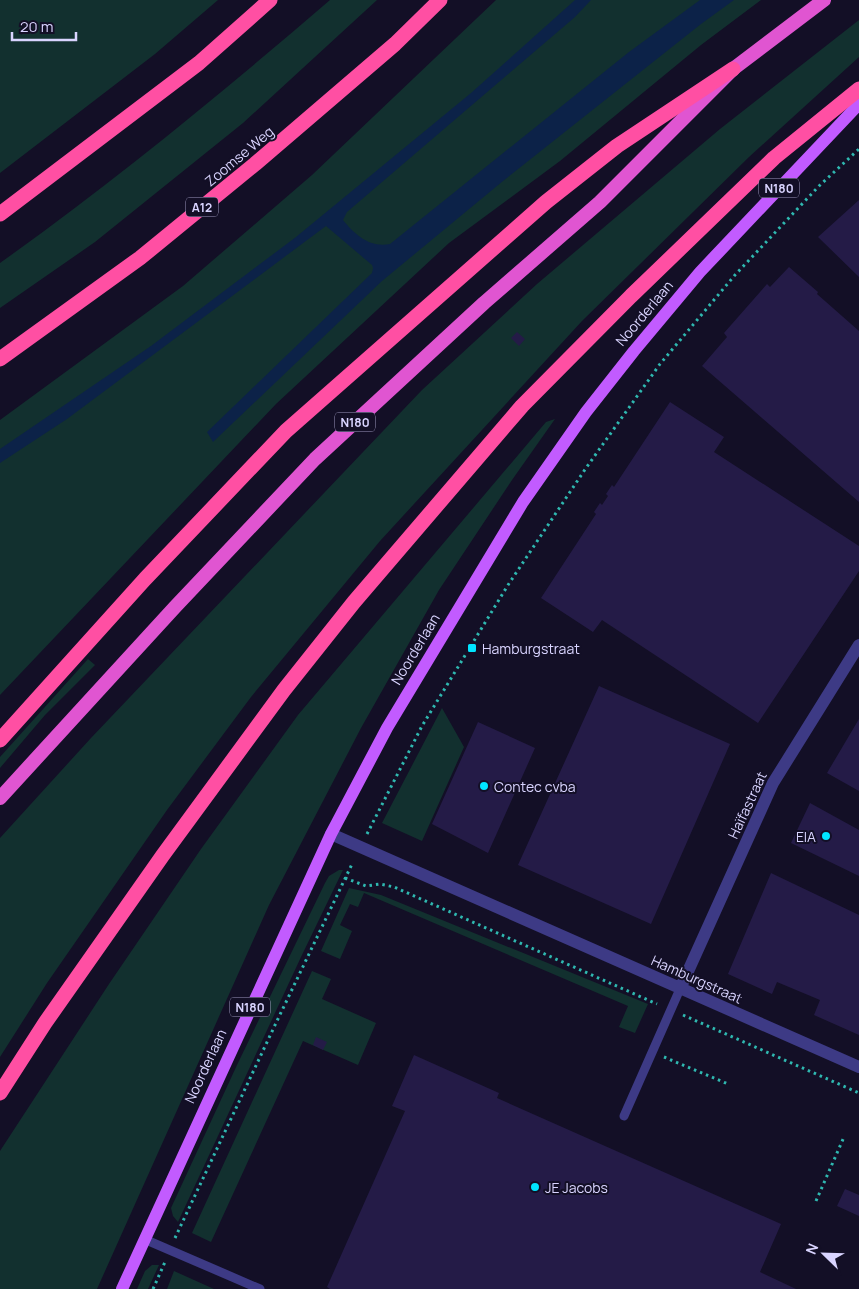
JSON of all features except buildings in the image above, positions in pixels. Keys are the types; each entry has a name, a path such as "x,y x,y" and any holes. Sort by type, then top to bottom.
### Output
{"highway":[{"path":"0,214 199,63 270,0"},
{"name":"Zoomse Weg","path":"0,359 140,258 171,233 395,44 440,0"},
{"name":"N180","path":"0,798 175,607 315,459 484,303 600,202 734,69 824,0"},
{"path":"0,740 145,579 286,431 546,202 618,146 734,69"},
{"path":"0,1093 45,1023 163,855 278,698 354,602 522,406 631,296 774,158 859,89"}],"main road":[{"name":"Noorderlaan","path":"122,1289 331,834 387,728 523,502 586,412 700,272 859,104"}],"street":[{"name":"Haïfastraat","path":"680,989 773,782 859,645"},
{"name":"Hamburgstraat","path":"331,834 859,1068"}],"lane":[{"path":"624,1116 680,989"},
{"path":"144,1239 260,1289"}],"path":[{"path":"153,1289 360,846 422,726 508,585 586,468 660,364 735,275 819,186 859,149"},
{"path":"345,878 366,886 380,884 394,887 859,1093"},
{"path":"652,1052 728,1084"},
{"path":"816,1201 844,1137"}],"green space":[{"path":"0,0 218,0 155,54 0,173"},
{"path":"330,0 377,0 243,123 95,242 0,308 0,263 168,135"},
{"path":"496,0 761,0 701,45 560,161 449,243 276,404 0,695 0,420 183,286 312,175"},
{"path":"859,20 859,57 749,157 582,321 380,541 251,697 167,810 47,983 0,1057 0,838 91,738 422,390 537,284 720,129"},
{"path":"555,419 439,590 361,728 269,905 97,1289 0,1289 0,1151 109,984 201,849 298,715 546,422"},
{"path":"88,659 95,665 45,715 0,768 0,757"},
{"path":"442,708 464,747 422,841 382,823"},
{"path":"339,870 343,870 178,1222 173,1216 171,1208 237,1065 325,883 329,876"},
{"path":"349,888 381,895 648,1004 635,1033 619,1027 628,1006 364,893 358,907 350,904 340,925 352,931 340,959 321,951"},
{"path":"312,971 331,979 322,999 376,1023 358,1065 303,1041 211,1242 192,1233"},
{"path":"152,1265 159,1265 148,1289 137,1289 145,1271"},
{"path":"174,1271 214,1289 167,1289"}],"water":[{"path":"575,0 591,0 575,17 347,212 343,220 353,231 370,242 383,245 390,244 629,52 700,0 734,0 503,181 382,281 213,442 207,432 372,273 372,265 326,226 67,419 0,463 0,449 151,346 296,237 471,93"}],"place":[{"name":"Hamburgstraat","path":"472,648"},
{"name":"Contec cvba","path":"484,786"},
{"name":"EIA","path":"826,836"},
{"name":"JE Jacobs","path":"535,1187"}]}
